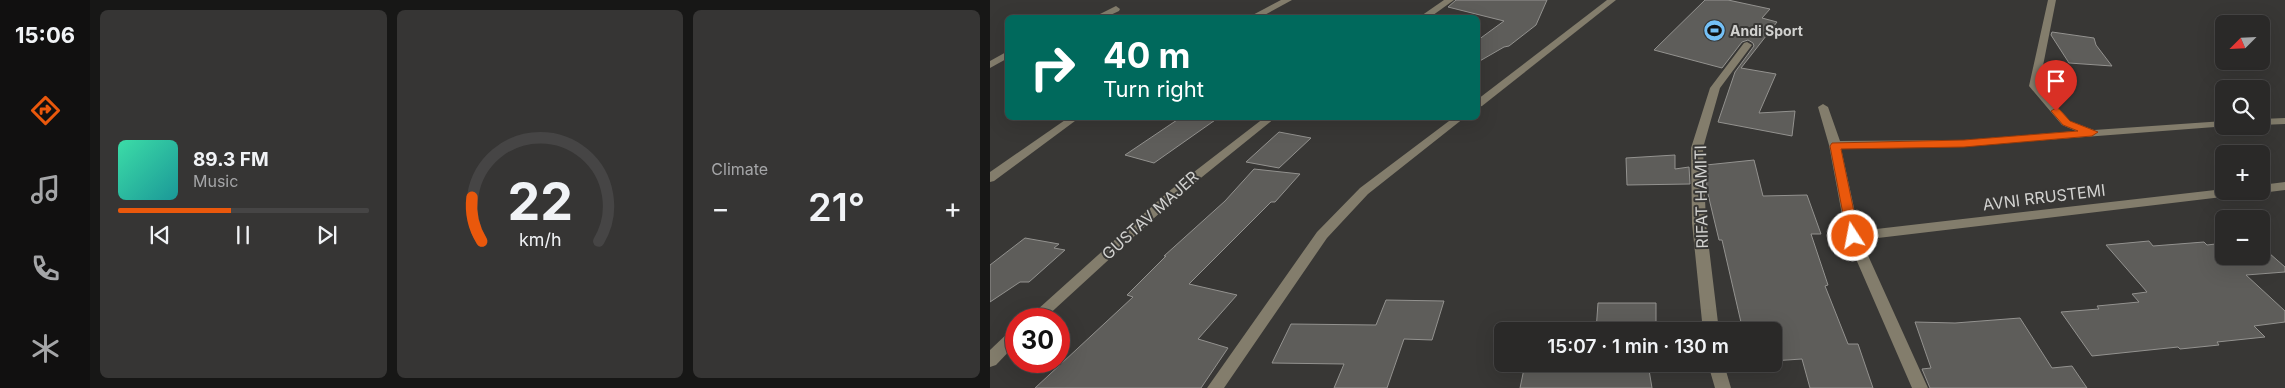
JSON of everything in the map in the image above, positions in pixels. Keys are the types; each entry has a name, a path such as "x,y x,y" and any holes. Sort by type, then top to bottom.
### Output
{"street":[{"path":"1257,15 1288,0"},
{"path":"1427,15 1450,0"},
{"path":"1480,102 1612,0"},
{"path":"2052,0 2034,86 2066,123 2092,132"},
{"path":"1104,15 1116,10"},
{"name":"RIFAT HAMITI","path":"1709,322 1699,223 1697,148 1715,88 1747,45"},
{"path":"990,65 1005,56"},
{"path":"1823,107 1835,146 1853,236 1920,388"},
{"path":"990,178 1071,120"},
{"name":"GUSTAV MAJER","path":"1046,308 1172,195 1267,120"},
{"path":"1215,388 1322,235 1364,191 1456,120"},
{"path":"2270,122 2285,121"},
{"path":"1835,146 1964,144 2092,132 2215,125"},
{"path":"2270,187 2285,186"},
{"name":"AVNI RRUSTEMI","path":"1853,236 2215,194"},
{"path":"990,360 1005,345"},
{"path":"1718,372 1722,388"}],"building":[{"path":"1456,0 1547,0 1536,25 1509,46 1480,61 1480,39 1504,21 1448,7"},
{"path":"1705,0 1728,0 1770,9 1762,18 1777,22 1741,68 1776,74 1759,113 1795,111 1792,136 1718,122 1735,72 1754,46 1753,43 1748,40 1742,42 1722,68 1654,50"},
{"path":"2052,32 2094,38 2096,45 2112,66 2069,63 2051,35"},
{"path":"1177,120 1215,120 1154,163 1125,155"},
{"path":"1279,132 1311,138 1279,168 1246,162"},
{"path":"1675,155 1675,169 1689,167 1690,184 1627,185 1626,158"},
{"path":"1754,160 1763,196 1807,195 1821,234 1811,234 1828,285 1825,286 1848,344 1858,344 1873,388 1810,388 1802,359 1782,360 1782,322 1741,322 1722,240 1719,240 1707,190 1706,165"},
{"path":"1254,169 1300,174 1275,202 1271,202 1189,284 1237,295 1198,339 1228,348 1201,388 1035,388 1051,373 1070,373 1070,356 1133,297 1127,295 1166,256 1164,256 1225,201"},
{"path":"1025,238 1059,244 1054,248 1065,250 1029,282 1020,282 990,302 990,265"},
{"path":"2149,241 2153,246 2204,242 2207,245 2215,244 2215,265 2270,265 2270,254 2285,267 2285,272 2246,275 2285,311 2285,322 2254,326 2265,337 2217,342 2219,345 2180,349 2178,347 2092,356 2061,312 2099,309 2097,306 2139,302 2132,294 2147,292 2106,245"},
{"path":"1386,300 1444,301 1432,340 1404,339 1387,388 1334,388 1344,364 1272,363 1291,324 1376,325"},
{"path":"1598,303 1656,303 1656,322 1597,322"},
{"path":"2020,318 2052,368 2072,366 2087,388 1930,388 1922,369 1931,368 1915,322 1955,323"},
{"path":"1523,372 1649,372 1652,388 1520,388"}],"place":[{"name":"Andi Sport","path":"1714,30"}],"route":[{"path":"1853,236 1835,146 1964,144 2092,132 2066,123 2056,111"}]}
